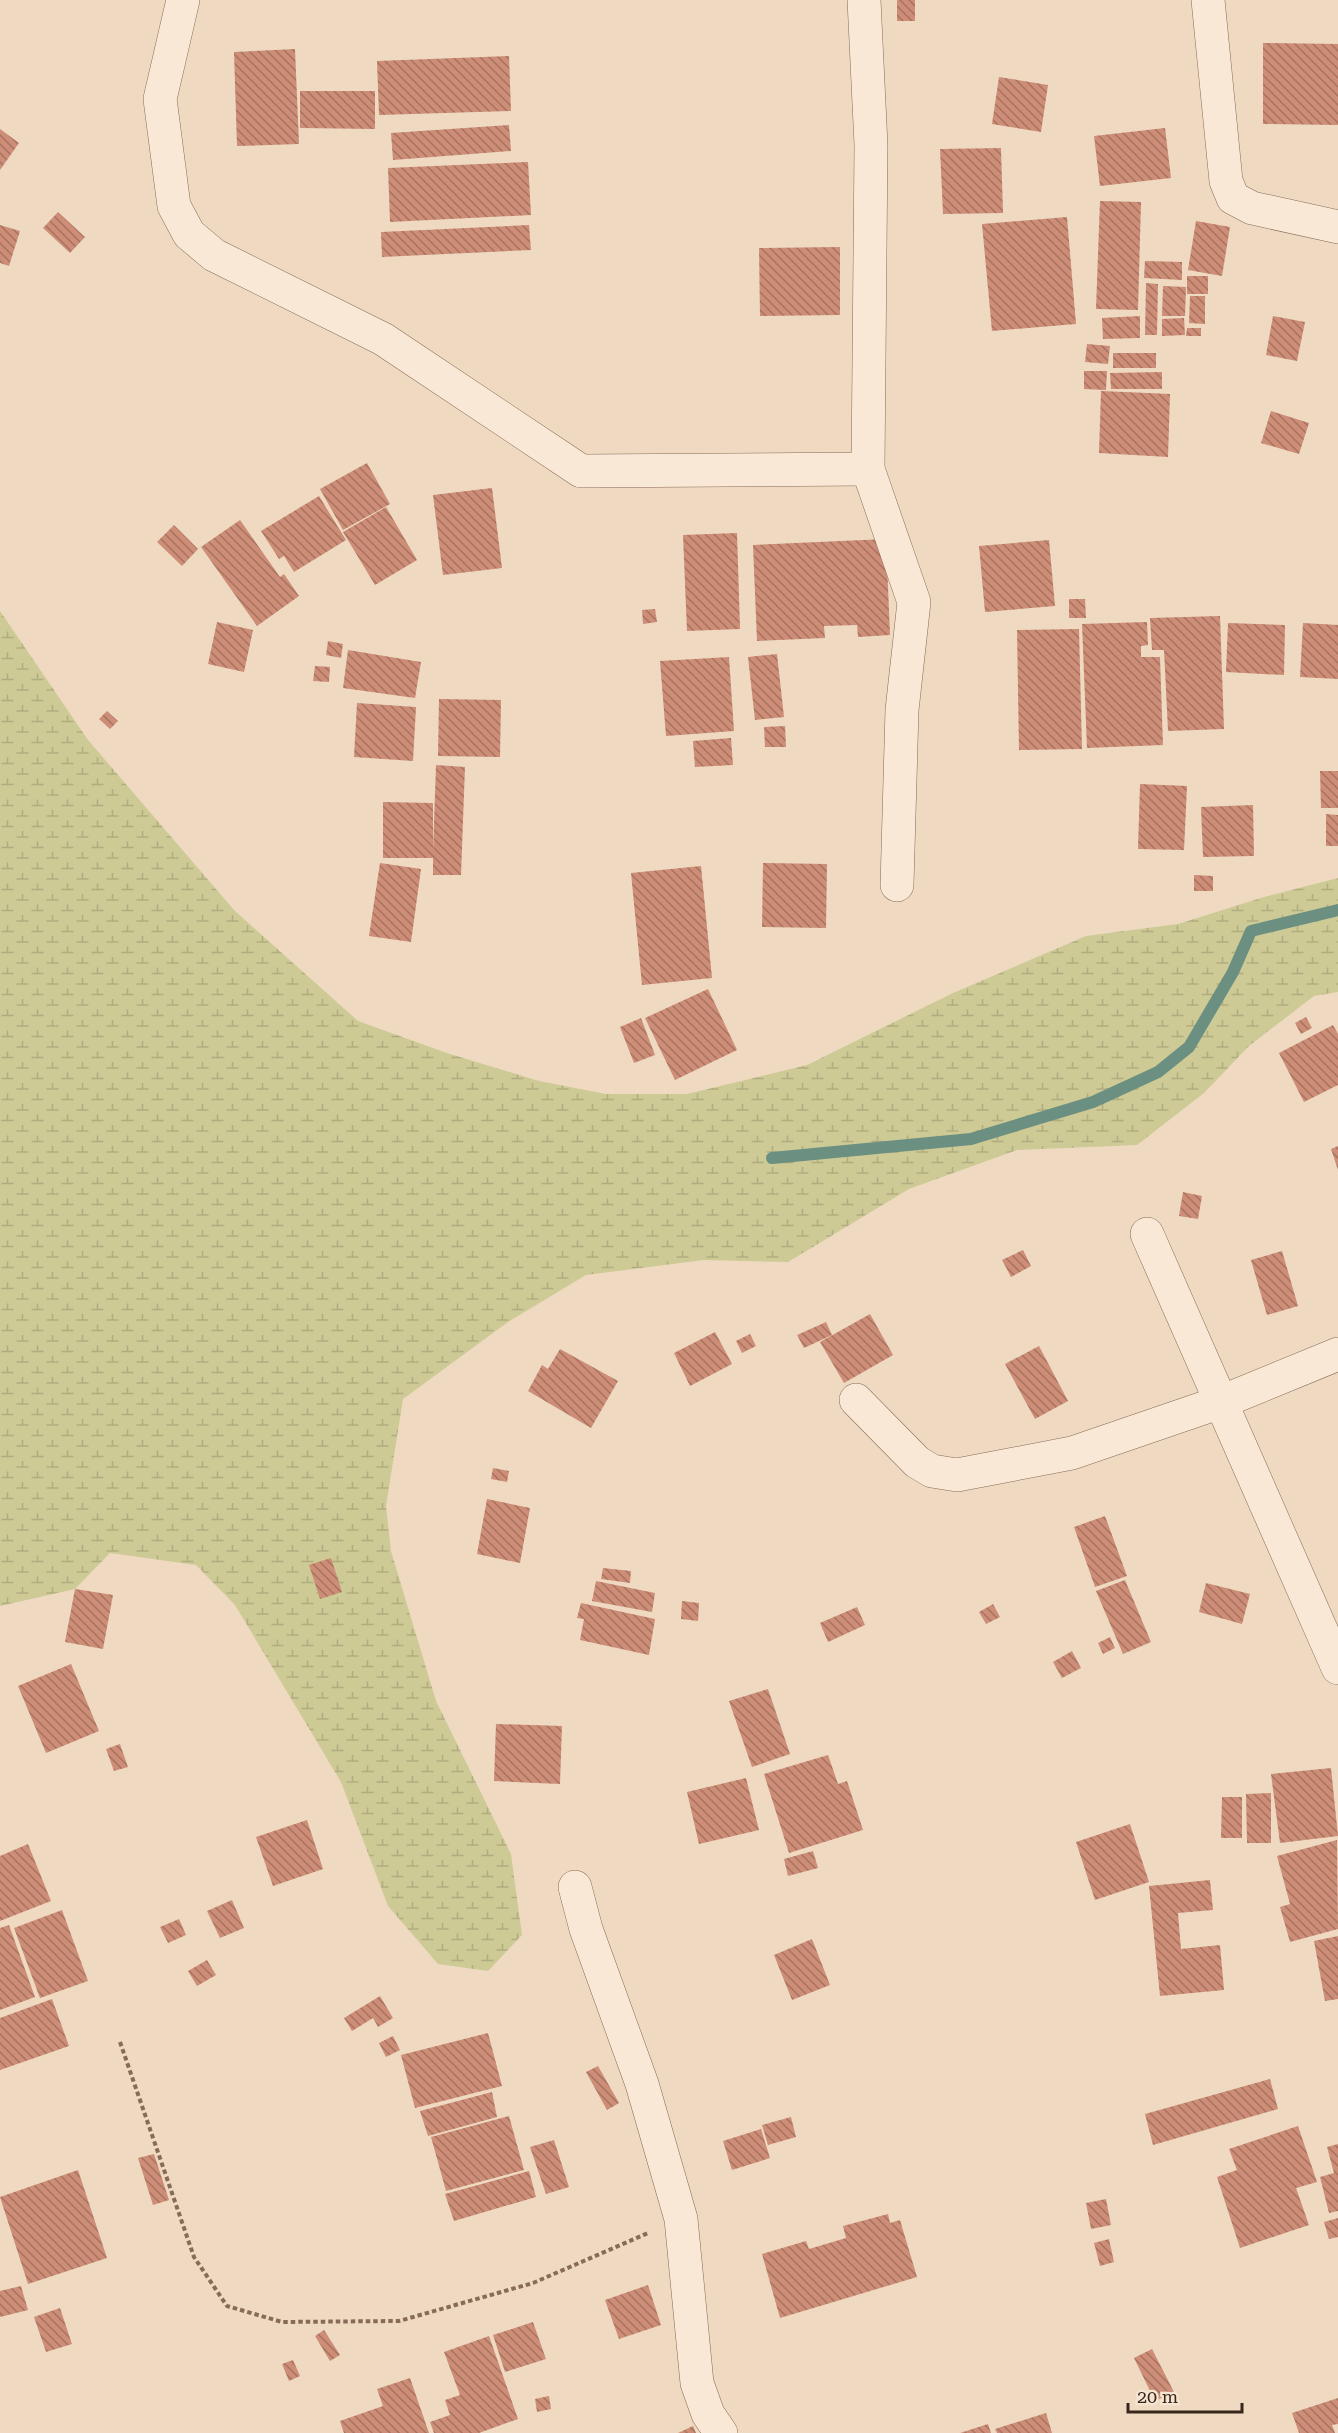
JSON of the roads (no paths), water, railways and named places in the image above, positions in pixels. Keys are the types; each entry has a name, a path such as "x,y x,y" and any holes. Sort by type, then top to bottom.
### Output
{"street":[{"path":"183,0 160,99 174,206 189,234 214,255 383,339 581,471 868,469"},
{"path":"864,0 871,146 868,469 914,602 902,710 897,885"},
{"path":"1208,0 1226,181 1233,198 1252,208 1338,227"},
{"path":"1147,1234 1338,1668"},
{"path":"856,1400 916,1462 932,1471 957,1475 1072,1453 1221,1402 1338,1354"},
{"path":"575,1887 586,1929 642,2084 681,2219 697,2383 708,2414 721,2433"}],"waterway":[{"path":"772,1158 971,1139 1093,1102 1158,1072 1189,1047 1233,972 1251,931 1338,910"}]}
